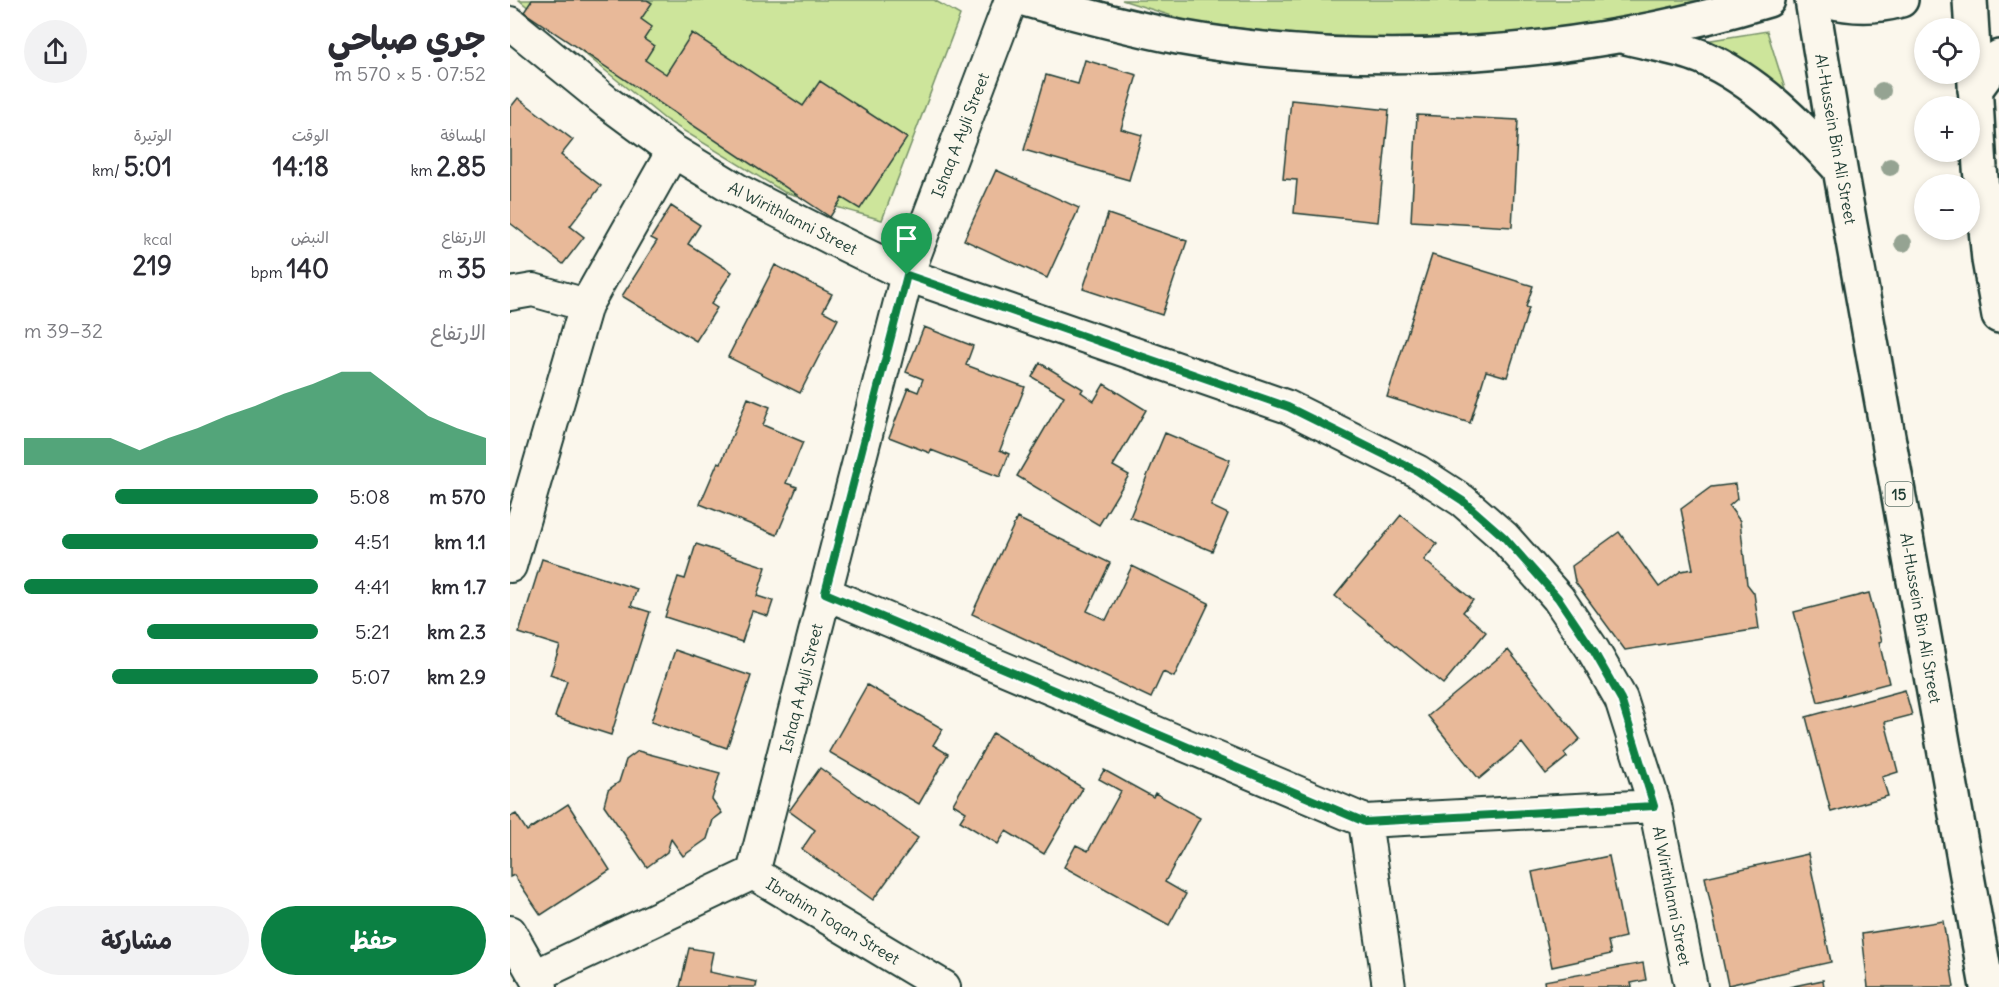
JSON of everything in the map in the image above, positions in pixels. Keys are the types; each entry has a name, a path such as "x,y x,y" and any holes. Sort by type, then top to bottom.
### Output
{"main road":[{"path":"1028,0 1096,19 1180,37 1322,53 1483,53 1622,36 1706,18 1768,0"},
{"name":"Al-Hussein Bin Ali Street","path":"1812,0 1840,169 1987,987"},
{"path":"1827,0 1846,6 1882,6 1901,0"},
{"path":"1970,0 1989,260 1999,316"},
{"path":"1622,36 1701,57 1751,86 1798,124 1840,169"},
{"path":"1975,90 1999,57"}],"street":[{"name":"Ishaq A Ayli Street","path":"753,873 907,275 1011,0"},
{"name":"Al Wirithlanni Street","path":"510,23 608,103 673,151 739,191 907,275 1288,407 1417,471 1463,501 1512,546 1558,598 1593,650 1621,699 1654,806 1691,987"},
{"path":"511,556 586,304 673,151"},
{"path":"510,294 533,290 586,304"},
{"path":"825,593 1365,822 1654,806"},
{"path":"1365,822 1389,987"},
{"path":"510,933 538,981 753,873"},
{"name":"Ibrahim Toqan Street","path":"753,873 944,987"}],"green space":[{"path":"519,0 934,0 960,15 882,220 784,192 666,120"},
{"path":"1122,0 1731,0 1622,36 1343,41 1191,22"},
{"path":"1767,31 1787,95 1693,43"}],"building":[{"path":"532,0 647,0 652,3 641,19 652,27 644,39 654,46 645,60 666,74 692,33 803,106 820,81 907,138 860,209 842,198 830,217 524,12"},
{"path":"1085,60 1137,75 1121,129 1142,135 1129,180 1024,150 1046,75 1078,84"},
{"path":"518,98 573,140 561,155 601,186 570,226 584,237 563,264 510,223 510,108"},
{"path":"1291,100 1389,110 1378,222 1294,213 1297,180 1283,179"},
{"path":"1417,115 1518,120 1512,227 1411,221"},
{"path":"996,170 1079,208 1047,278 964,240"},
{"path":"671,206 700,225 688,244 732,272 711,304 717,308 696,341 622,296 657,241 651,238"},
{"path":"1108,214 1187,241 1162,315 1083,289"},
{"path":"1432,255 1533,286 1526,307 1529,308 1507,377 1486,371 1470,423 1387,397"},
{"path":"775,265 832,294 823,311 838,319 800,393 728,357"},
{"path":"924,327 973,346 966,365 1025,387 1000,450 1009,454 1000,477 931,450 930,453 889,437 908,388 918,392 923,379 906,372"},
{"path":"1040,363 1083,389 1081,392 1094,401 1104,384 1146,410 1113,466 1129,475 1099,525 1017,476 1064,396 1032,377"},
{"path":"748,398 770,407 763,425 803,442 786,483 797,487 777,535 700,504 718,462 721,463"},
{"path":"1165,433 1230,460 1211,506 1228,514 1212,551 1130,517"},
{"path":"1735,484 1737,499 1729,506 1740,521 1747,584 1754,593 1759,629 1625,650 1575,582 1572,566 1619,532 1659,587 1681,571 1693,569 1681,509 1711,487"},
{"path":"1401,515 1437,544 1424,560 1473,600 1463,612 1486,632 1443,684 1335,596"},
{"path":"1017,518 1110,563 1087,611 1106,620 1132,566 1209,603 1174,677 1163,672 1151,698 972,614"},
{"path":"696,544 766,567 757,596 773,601 768,616 752,611 742,642 665,617 678,577 685,579"},
{"path":"542,559 637,589 631,606 650,612 611,735 555,717 567,681 550,675 560,646 519,633"},
{"path":"1869,593 1882,641 1879,642 1889,683 1818,702 1794,612"},
{"path":"675,650 751,676 727,748 651,722"},
{"path":"1508,650 1580,739 1564,753 1567,757 1546,774 1522,743 1479,779 1428,716"},
{"path":"867,685 943,729 933,745 948,754 919,804 829,752"},
{"path":"1905,690 1912,715 1885,722 1898,772 1882,777 1888,796 1831,812 1806,717"},
{"path":"993,733 1083,788 1044,854 1006,831 998,844 960,821 966,812 953,804"},
{"path":"638,751 720,773 712,799 722,813 713,820 707,839 683,856 671,839 667,852 647,867 604,805 608,790 619,782 626,760"},
{"path":"820,768 918,838 873,900 802,849 815,830 789,811"},
{"path":"1104,770 1153,797 1155,793 1200,818 1165,882 1186,894 1169,925 1064,867 1076,845 1088,851 1121,791 1099,779"},
{"path":"568,804 610,870 541,915 514,875 510,877 510,817 516,814 527,831"},
{"path":"1808,854 1831,962 1728,985 1705,877"},
{"path":"1609,856 1625,937 1608,941 1611,954 1552,967 1532,872"},
{"path":"1943,921 1954,987 1868,987 1862,934"},
{"path":"689,948 713,952 709,972 757,982 756,987 680,987"},
{"path":"1643,963 1646,980 1631,983 1632,987 1545,987 1544,981"},
{"path":"1823,980 1824,987 1789,987"}],"route":[{"path":"907,275 1288,407 1417,471 1463,501 1504,537 1558,598 1593,650 1621,699 1654,806 1365,822 825,593 907,275"}]}
